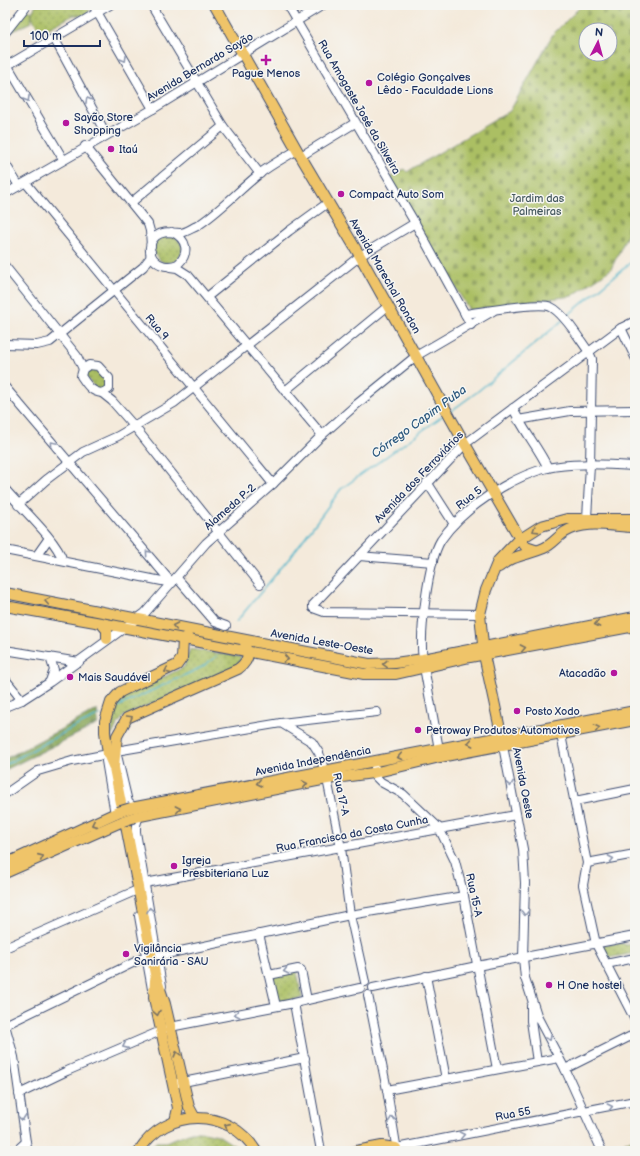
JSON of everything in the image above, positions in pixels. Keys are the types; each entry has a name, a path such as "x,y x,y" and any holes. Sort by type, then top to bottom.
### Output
{"main road":[{"name":"Avenida Marechal Rondon","path":"215,5 299,153 360,256 520,539"},
{"name":"Avenida Oeste","path":"502,741 484,651 480,614 486,590 498,561 520,539 541,526 567,519 635,519"},
{"path":"551,524 555,527 559,537"},
{"name":"Avenida Oeste","path":"494,572 507,560 535,550 543,549 565,532 582,526 593,524 635,527"},
{"path":"520,539 526,547 535,550"},
{"name":"Avenida Leste-Oeste","path":"5,593 356,662 395,664 424,663 635,617"},
{"name":"Avenida Leste-Oeste","path":"5,606 364,674 396,674 424,663"},
{"path":"101,623 107,630 107,639"},
{"name":"Avenida Leste-Oeste","path":"484,651 635,626"},
{"path":"175,1121 178,1108 165,1028 165,1004 155,974 120,817 112,753 105,721 111,702 120,692 177,666 182,658 183,639 189,635 213,638 221,635"},
{"path":"112,753 117,736 127,718 238,669 247,661 248,652 240,639"},
{"name":"Avenida Independência","path":"5,873 11,864 135,812 326,775 379,760 439,753 502,741 635,710"},
{"name":"Avenida Independência","path":"502,741 561,735 635,720"},
{"name":"Avenida Independência","path":"326,775 373,772 439,753"},
{"path":"155,974 154,998 184,1082 189,1107 195,1118"},
{"path":"139,1151 156,1132 175,1121 195,1118 213,1120 232,1128 244,1136 256,1151"},
{"path":"356,1151 382,1146 395,1150"},
{"path":"5,1150 11,1151"}],"street":[{"path":"5,33 27,5"},
{"path":"93,5 153,109"},
{"path":"63,160 6,63 54,38 110,5"},
{"path":"151,5 223,126 260,174"},
{"name":"Rua Amogaste José da Silveira","path":"287,5 415,223 471,325"},
{"name":"Avenida Bernardo Sayão","path":"5,194 85,146 153,109 323,5"},
{"path":"54,38 106,134"},
{"path":"5,344 37,345 50,342 114,292 143,267 150,258 151,249 156,237 169,232 182,233 197,225 260,174 355,123"},
{"path":"132,202 223,126"},
{"path":"85,146 132,202 148,224 153,258 164,266 177,268 188,275 322,435"},
{"name":"Rua 9","path":"5,163 273,484"},
{"path":"207,297 289,231 329,202"},
{"path":"18,505 68,462 83,452 118,436 174,403 360,256 415,223"},
{"path":"148,224 182,239 188,275"},
{"path":"143,267 178,264 185,252 187,240 197,225"},
{"path":"5,266 86,367"},
{"path":"466,314 536,305 551,307 558,312 589,352 592,359 590,465 587,518"},
{"path":"285,390 388,306"},
{"name":"Alameda P-2","path":"5,707 22,700 50,682 79,662 107,639 138,619 175,580 206,543 273,484 322,435 416,356 493,311"},
{"name":"Avenida dos Ferroviários","path":"424,613 324,612 313,608 316,601 427,482 465,444 621,328 635,321"},
{"path":"621,328 635,357"},
{"path":"86,367 98,366 109,378 105,391"},
{"path":"86,367 81,376 87,385 95,392 105,391"},
{"path":"5,388 68,462 175,580 215,622 226,626"},
{"path":"105,391 260,584"},
{"path":"513,408 518,420 548,468"},
{"path":"518,420 553,413 635,410"},
{"name":"Rua 5","path":"439,753 422,648 424,613 433,562 441,541 454,524 494,492 534,472 548,468 590,465 635,466"},
{"path":"427,482 454,524"},
{"path":"5,489 49,538 59,551 63,561"},
{"path":"36,556 49,538"},
{"path":"5,550 175,580"},
{"path":"359,556 433,562"},
{"path":"424,613 480,614"},
{"path":"5,650 79,662"},
{"path":"50,657 54,670 54,675 50,682"},
{"path":"5,679 22,700"},
{"path":"5,794 38,771 72,761 281,722 377,712"},
{"name":"Rua 17-A","path":"281,722 315,745 326,775 341,848 350,915 363,985"},
{"path":"561,735 587,864 583,885 596,944 635,1020"},
{"name":"Avenida Oeste","path":"502,741 523,849 525,883 523,958 525,978 531,1001 538,1018 560,1058 602,1151"},
{"path":"112,753 128,802 135,812 136,832 165,1004"},
{"path":"112,753 106,761 124,831 145,957 154,998"},
{"path":"373,772 379,760"},
{"name":"Rua 15-A","path":"373,772 381,782 403,794 439,828 455,861 464,896 497,1069"},
{"path":"575,801 635,789"},
{"name":"Rua Francisca da Costa Cunha","path":"145,883 516,815"},
{"path":"587,864 635,854"},
{"path":"5,948 135,892"},
{"path":"157,956 350,915 464,896"},
{"path":"259,934 276,1006"},
{"path":"374,988 426,976 635,936"},
{"path":"28,1151 14,1057 5,1025 145,957"},
{"path":"606,964 635,958"},
{"path":"269,975 298,969 301,970 307,1000"},
{"path":"426,976 446,1079"},
{"path":"20,1094 67,1071 165,1028 294,1003 371,983 374,988"},
{"path":"363,985 362,993 368,995"},
{"path":"368,995 372,993 374,988"},
{"path":"368,995 387,1090 395,1150"},
{"name":"Avenida Oeste","path":"531,1001 531,1021 537,1062"},
{"path":"294,1003 321,1151"},
{"path":"565,1069 635,1034"},
{"path":"173,1084 305,1058"},
{"path":"387,1090 560,1058"},
{"name":"Rua 55","path":"395,1150 635,1101"},
{"path":"16,1151 26,1142"}],"green space":[{"path":"36,5 86,5 90,10 85,16 74,15 41,32 32,18 32,12"},
{"name":"Jardim das Palmeiras","path":"582,5 635,5 635,223 632,225 611,269 572,296 469,310 390,177 404,169 407,172 510,111 553,34"},
{"path":"27,9 32,12 31,22 9,33"},
{"path":"168,235 178,239 182,249 178,259 168,263 158,259 154,249 158,239"},
{"path":"93,366 108,382 100,392 84,374"},
{"path":"190,649 241,657 236,666 124,716 117,725 111,738 115,709 118,704 127,695 184,667"},
{"path":"97,710 98,724 5,770 5,759"},
{"path":"621,943 627,945 635,944 635,953 608,958 602,949 603,945"},
{"path":"297,971 302,998 277,1002 272,977"},
{"path":"191,1132 204,1132 218,1135 238,1148 251,1151 147,1151 156,1142 166,1142"},
{"path":"635,1140 635,1151 627,1151 625,1141"}],"waterway":[{"name":"Córrego Capim Puba","path":"567,316 635,259"},
{"name":"Córrego Capim Puba","path":"451,411 477,392 563,320"},
{"name":"Córrego Capim Puba","path":"236,622 291,556 341,489 444,415"},
{"name":"Córrego Capim Puba","path":"117,707 202,667 217,656"},
{"name":"Córrego Capim Puba","path":"5,765 74,727 100,715"}],"place":[{"name":"Pague Menos","path":"266,60"},
{"name":"Colégio Gonçalves Lêdo - Faculdade Lions","path":"369,83"},
{"name":"Sayão Store Shopping","path":"66,123"},
{"name":"Itaú","path":"111,149"},
{"name":"Compact Auto Som","path":"341,194"},
{"name":"Atacadão","path":"614,673"},
{"name":"Mais Saudável","path":"70,677"},
{"name":"Posto Xodo","path":"517,711"},
{"name":"Petroway Produtos Automotivos","path":"418,730"},
{"name":"Igreja Presbiteriana Luz","path":"174,866"},
{"name":"Vigilância Sanirária - SAU","path":"126,954"},
{"name":"H One hostel","path":"549,985"}]}
